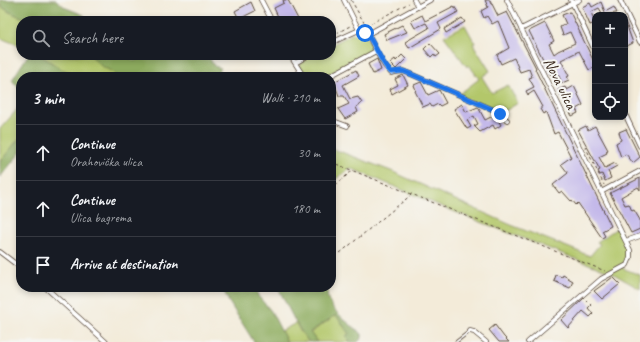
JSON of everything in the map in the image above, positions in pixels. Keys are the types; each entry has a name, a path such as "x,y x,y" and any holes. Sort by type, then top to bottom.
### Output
{"street":[{"path":"261,0 269,16"},
{"path":"344,0 359,30 368,34 385,66 391,72 403,71 413,75 494,110 507,120"},
{"path":"414,0 418,7"},
{"path":"368,34 430,0"},
{"name":"Nova ulica","path":"507,0 630,250 629,262 622,268 612,273"},
{"path":"522,29 572,2 579,0"},
{"path":"620,0 640,42"},
{"path":"572,2 594,48"},
{"path":"336,41 359,30"},
{"path":"336,73 376,51"},
{"path":"292,60 300,72"},
{"path":"294,63 300,60"},
{"path":"628,120 640,146"},
{"path":"336,122 347,126"},
{"path":"601,192 640,171"},
{"path":"626,241 640,236"},
{"path":"0,252 16,264"},
{"path":"528,342 575,299 601,279 612,273"},
{"path":"51,292 106,342"},
{"path":"470,331 474,332 486,342"}],"lane":[{"path":"456,342 470,331"}],"path":[{"path":"352,0 366,26 414,0"},
{"path":"336,33 352,25"},
{"path":"336,164 612,273"},
{"path":"336,185 353,170"},
{"path":"340,254 412,195"}],"green space":[{"path":"0,0 56,0 66,8 84,16 18,16 0,5"},
{"path":"0,5 9,12 20,16 16,16 16,44 0,38"},
{"path":"465,25 475,43 473,44 490,71 482,77 492,93 508,85 518,103 500,114 458,95 479,79 469,65 467,67 444,36"},
{"path":"352,34 356,34 367,37 373,50 333,72 303,72 299,67 303,60 336,60 336,42"},
{"path":"25,60 48,60 68,72 17,72"},
{"path":"48,60 96,60 101,66 112,72 68,72"},
{"path":"96,60 211,60 214,66 221,68 217,72 112,72 99,64"},
{"path":"16,74 16,85 12,80"},
{"path":"16,111 16,142 0,162 0,129"},
{"path":"16,142 16,158 0,177 0,162"},
{"path":"336,150 391,171 511,225 590,256 600,244 597,242 617,228 625,243 627,252 627,257 622,268 640,275 640,289 612,273 455,212 350,168 336,179"},
{"path":"224,292 257,292 258,296 271,311 287,342 254,342"},
{"path":"280,292 327,292 332,307 362,334 362,338 358,342 350,342 346,336 349,334 336,315 310,332 317,342 309,342 296,323"},
{"path":"336,315 349,334 346,336 350,342 317,342 310,333"},
{"path":"296,323 300,331 309,342 287,342 281,331"}],"building":[{"path":"283,0 288,0 296,16 278,16 274,8 284,3"},
{"path":"485,0 490,0 498,16 507,12 536,68 535,69 611,226 602,231 605,236 602,238 578,203 576,205 562,191 559,193 553,185 568,173 561,164 571,157 558,132 554,134 546,112 543,114 540,109 543,107 534,91 528,95 526,91 534,87 529,78 532,77 529,69 520,72 514,58 501,64 497,55 509,48 498,21 492,24 487,16 484,18 481,11 488,7"},
{"path":"251,2 255,11 245,16 238,16 235,11"},
{"path":"601,2 605,12 601,12 599,8 591,12 592,24 590,25 582,7 590,3 592,7"},
{"path":"454,6 458,12 438,23 441,29 409,48 405,42 429,28 426,23 415,28 411,21 422,15 425,21"},
{"path":"614,7 616,12 605,12"},
{"path":"570,12 592,58 592,68 589,70 579,51 561,60 569,76 567,77 569,80 562,83 557,72 551,75 529,31 545,23 554,41 549,44 554,54 575,43 570,32 563,35 560,27 566,24 562,15"},
{"path":"462,18 465,22 446,33 444,29"},
{"path":"402,25 407,32 387,40 384,34"},
{"path":"628,29 633,43 628,46"},
{"path":"430,43 440,54 436,57 434,54 431,57 424,49"},
{"path":"402,55 406,59 396,69 390,63 395,59 396,61"},
{"path":"377,59 381,70 373,74 368,64"},
{"path":"356,70 359,76 343,85 350,99 358,97 362,103 356,107 358,112 345,119 338,109 349,104 344,96 339,96 336,88 336,81"},
{"path":"403,75 408,85 392,94 390,89 398,85 395,79"},
{"path":"421,82 428,95 439,90 446,103 440,106 438,104 432,107 430,104 423,107 415,91 414,85"},
{"path":"574,86 583,105 576,109 578,113 572,116 558,90 565,87 567,90"},
{"path":"462,104 466,112 478,107 485,120 495,115 501,125 495,129 493,125 480,132 474,126 478,124 474,116 467,120 471,127 467,129 454,109"},
{"path":"586,126 588,130 595,126 608,150 606,151 607,153 599,157 605,168 615,163 617,166 608,171 611,178 605,181 602,174 600,175 598,171 600,170 578,130"},
{"path":"626,129 640,157 633,163 626,154 621,157 616,143 621,140 619,132"},
{"path":"640,178 640,190 638,187 621,197 625,205 629,204 632,211 634,210 640,220 640,229 631,233 610,193"},
{"path":"556,275 562,277 563,275 573,281 570,288 554,281"},
{"path":"613,277 620,284 602,299 594,291"},
{"path":"584,298 591,305 588,308 593,314 590,317 583,311 568,328 561,320"},
{"path":"495,325 509,342 499,342 489,330"}],"route":[{"path":"365,33 368,34 385,66 391,72 395,73 403,71 494,110 500,114"}]}
